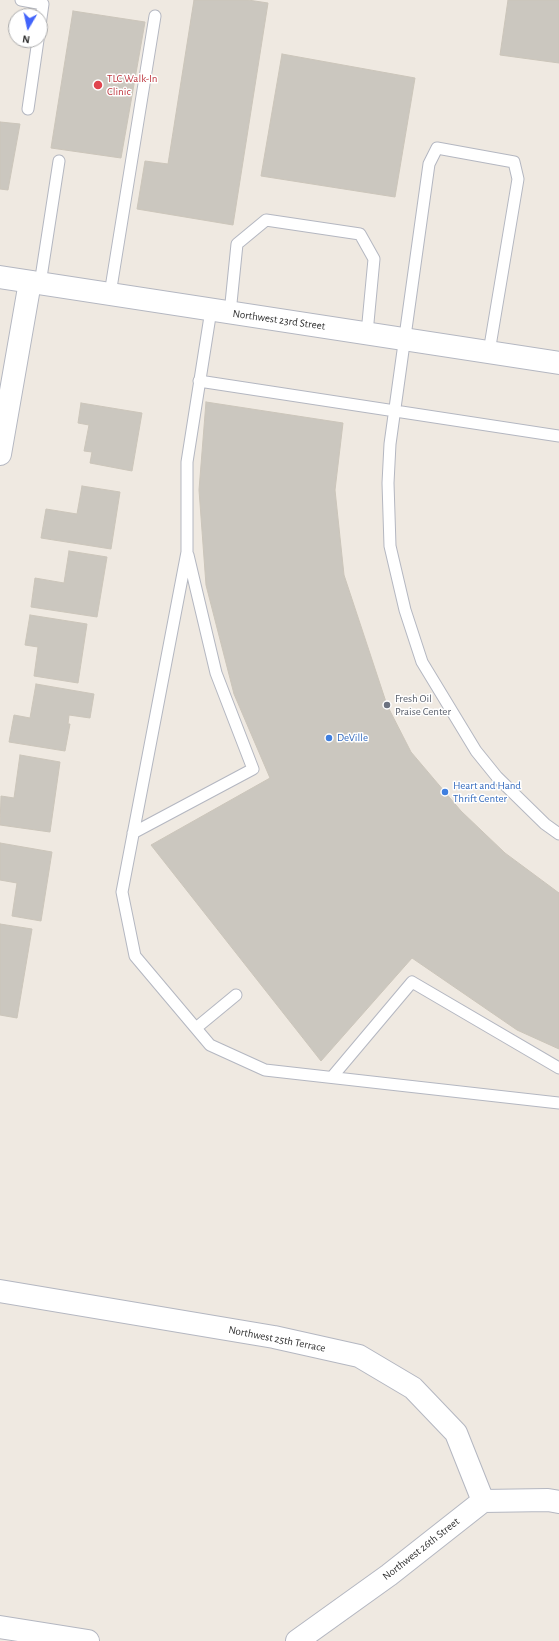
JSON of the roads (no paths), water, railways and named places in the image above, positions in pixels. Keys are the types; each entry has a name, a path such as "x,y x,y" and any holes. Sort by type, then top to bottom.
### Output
{"street":[{"name":"Northwest 23rd Street","path":"0,277 559,363"},
{"path":"0,454 35,283"},
{"name":"Northwest 25th Terrace","path":"0,1291 274,1337 359,1356 412,1388 456,1432 483,1501"},
{"path":"483,1501 548,1500 559,1502"},
{"name":"Northwest 26th Street","path":"297,1641 389,1575 483,1501"},
{"path":"0,1627 88,1641"}],"lane":[{"path":"21,0 43,4 42,8"},
{"path":"110,294 155,16"},
{"path":"28,109 37,48"},
{"path":"489,352 518,179 514,162 437,148 429,164 390,444 388,482 390,546 405,610 422,662 472,745 497,778 545,824 559,834"},
{"path":"35,283 59,160"},
{"path":"367,333 374,259 360,234 266,220 237,244 220,311 199,381 187,462 187,552 122,892 135,956 210,1045 265,1070 559,1103"},
{"path":"199,381 559,436"},
{"path":"133,833 253,769 216,674 187,552"},
{"path":"332,1078 412,982 559,1068"},
{"path":"196,1028 236,995"}],"place":[{"name":"TLC Walk-In Clinic","path":"98,85"},
{"name":"Fresh Oil Praise Center","path":"387,705"},
{"name":"DeVille","path":"329,738"},
{"name":"Heart and Hand Thrift Center","path":"445,792"}]}
